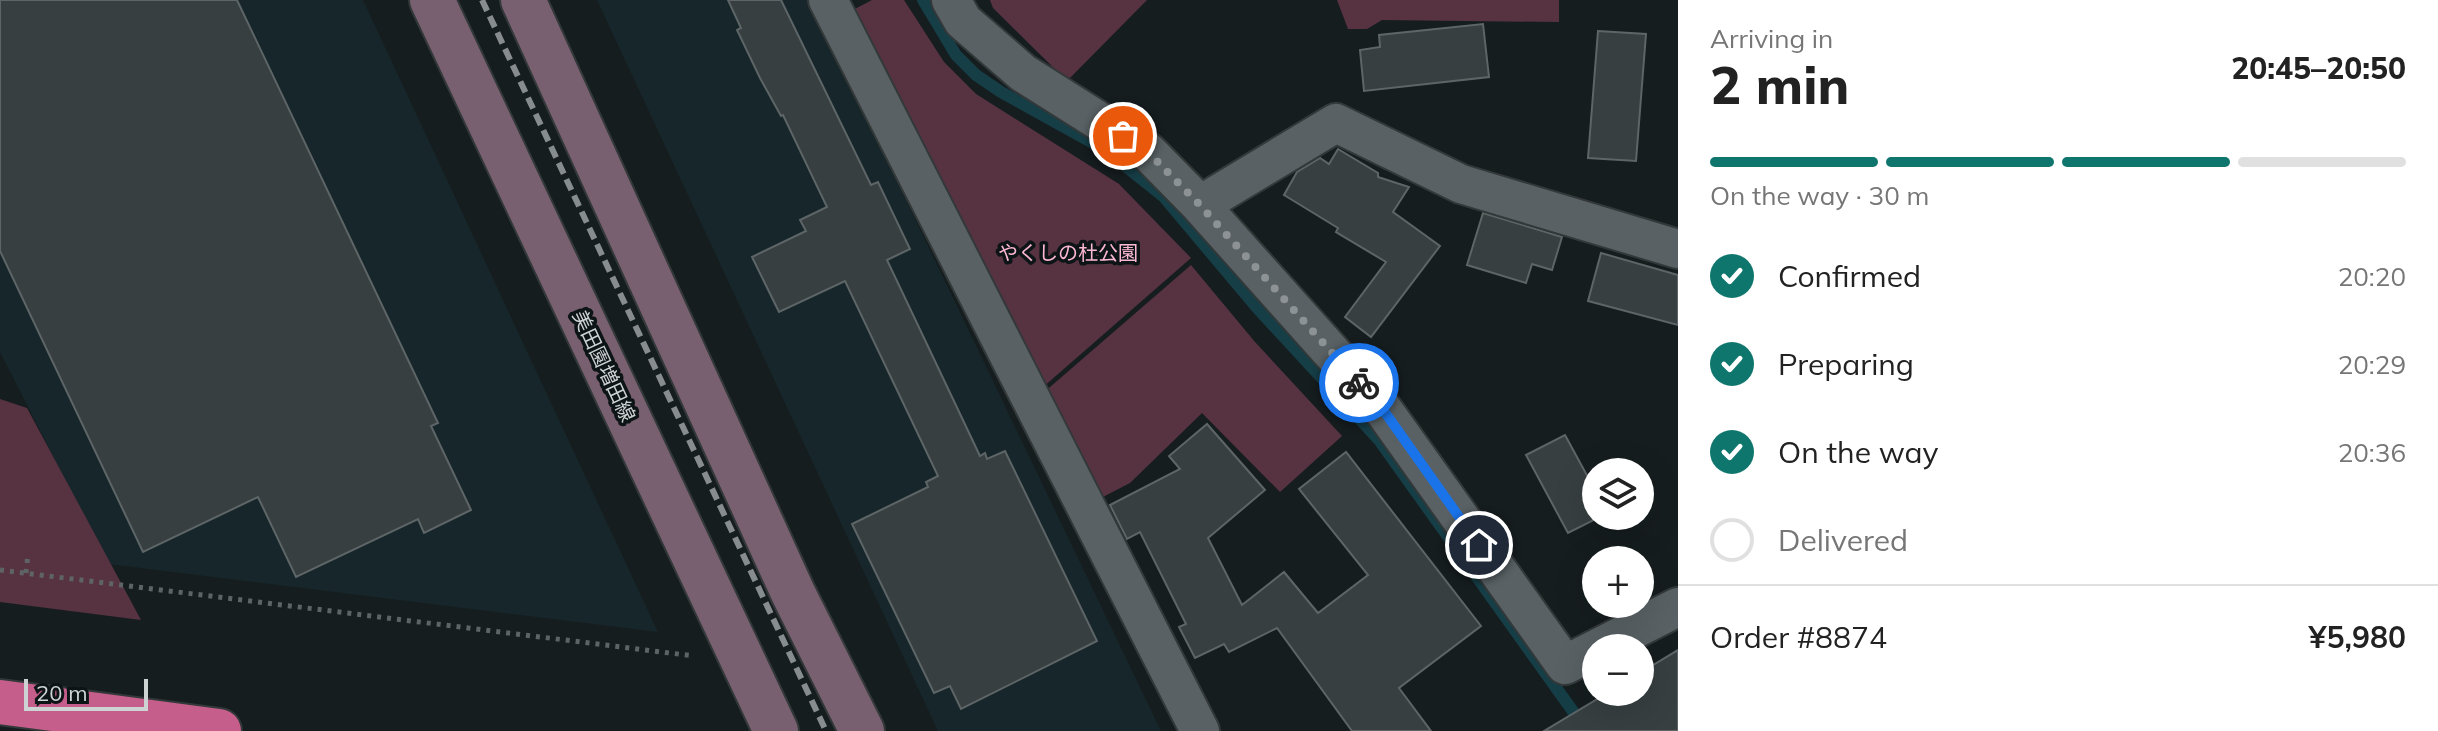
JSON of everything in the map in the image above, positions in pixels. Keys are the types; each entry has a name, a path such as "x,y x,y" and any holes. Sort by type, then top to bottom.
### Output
{"highway":[{"path":"0,702 219,731"}],"main road":[{"name":"美田園増田線","path":"432,0 776,731"},
{"path":"523,0 793,593 862,731"}],"street":[{"path":"828,0 1200,731"},
{"path":"951,0 963,21 1023,73 1148,152 1200,205 1384,411 1565,665 1582,656"},
{"path":"1200,205 1336,123 1461,184 1678,249"},
{"path":"1625,634 1678,607"}],"path":[{"path":"26,573 28,554"},
{"path":"0,570 696,657"}],"shaded area":[{"path":"0,0 363,0 658,632 108,564 0,352"},
{"path":"597,0 810,0 1161,731 938,731"}],"green space":[{"name":"やくしの杜公園","path":"872,0 904,0 944,62 976,94 1119,184 1191,258 1042,388 851,11"},
{"path":"990,0 1147,0 1067,81 993,8"},
{"path":"1337,0 1559,0 1559,22 1382,20 1367,29 1348,29"},
{"path":"1191,265 1255,342 1342,436 1280,492 1202,413 1130,483 1095,501 1042,394"},
{"path":"0,399 27,408 141,620 0,602"}],"building":[{"path":"0,0 237,0 438,423 431,426 471,510 424,533 418,519 296,577 258,497 143,552 0,251"},
{"path":"728,0 781,0 871,185 878,182 910,249 887,260 980,456 985,453 987,459 1005,451 1097,641 961,709 950,686 934,693 852,524 928,487 926,482 938,476 845,281 779,312 752,257 806,231 800,220 827,207 783,115 760,78 737,30 741,28"},
{"path":"1483,24 1489,77 1364,91 1360,50 1380,47 1379,35"},
{"path":"1598,31 1646,34 1636,161 1588,158"},
{"path":"1338,149 1378,173 1378,177 1409,187 1393,212 1440,246 1371,337 1345,317 1386,262 1284,195 1297,172 1320,158 1329,164"},
{"path":"1483,213 1562,237 1552,270 1532,264 1526,283 1467,265"},
{"path":"1601,253 1678,275 1678,325 1588,301"},
{"path":"1207,424 1265,490 1208,538 1242,605 1284,572 1318,613 1368,575 1299,489 1346,452 1481,626 1399,688 1431,731 1352,731 1277,628 1229,652 1224,644 1195,658 1179,627 1186,624 1140,532 1127,539 1110,505 1180,469 1169,456"},
{"path":"1565,435 1582,466 1582,526 1568,533 1526,455"},
{"path":"1678,650 1678,731 1544,731 1586,706 1654,706 1654,665"}],"waterway":[{"path":"923,0 956,55 976,75 1104,149 1163,196 1258,309 1379,440 1587,731"}],"railway":[{"path":"482,0 826,731"}],"way so far":[{"path":"1123,136 1148,152 1200,205 1359,383"}],"route":[{"path":"1359,383 1384,411 1479,545"}]}
